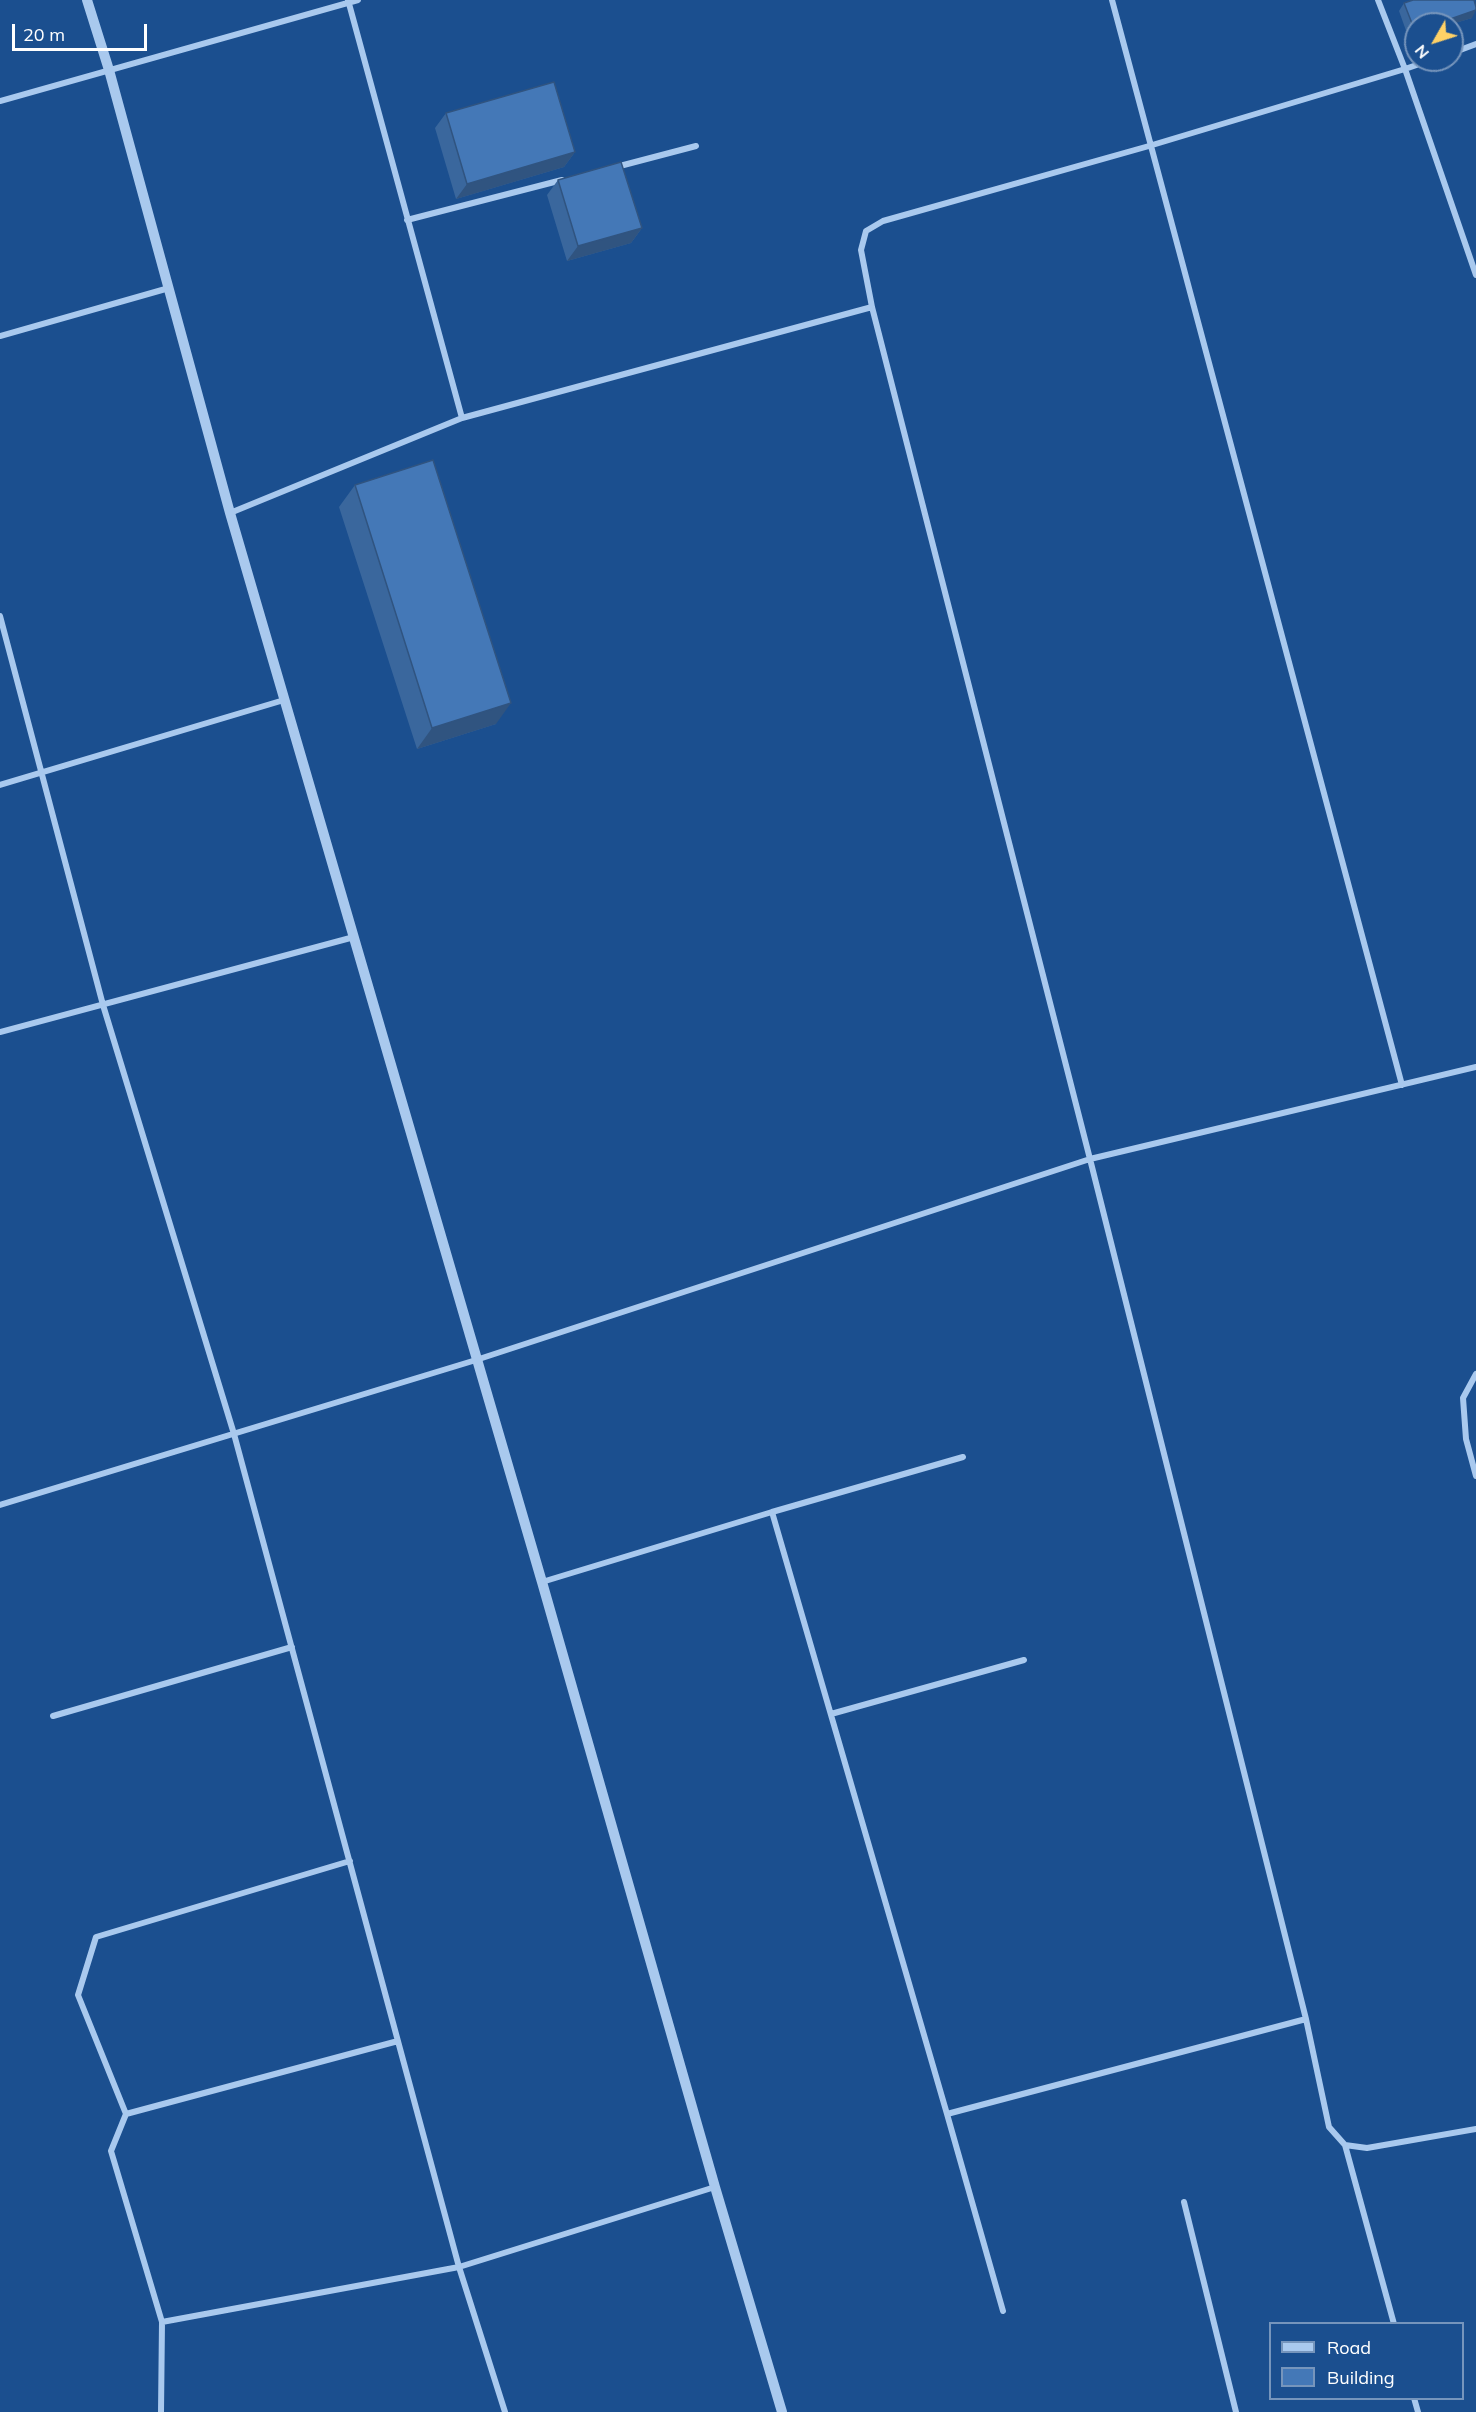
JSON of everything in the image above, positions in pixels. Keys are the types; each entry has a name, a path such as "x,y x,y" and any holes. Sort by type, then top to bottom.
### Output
{"street":[{"path":"87,0 110,70 230,513 782,2412"},
{"path":"0,101 358,0"},
{"path":"1112,0 1149,147 1402,1085"},
{"path":"1378,0 1404,66"},
{"path":"348,2 462,418"},
{"path":"1393,2322 1345,2145 1329,2127 1306,2019 1090,1159 872,307 861,250 866,231 883,221 1149,147 1404,69"},
{"path":"1406,72 1476,275"},
{"path":"604,170 696,146"},
{"path":"407,220 569,178"},
{"path":"0,336 169,288"},
{"path":"230,513 462,418 872,307"},
{"path":"0,616 103,1005 234,1434 459,2266 505,2412"},
{"path":"0,785 284,700"},
{"path":"0,1032 354,937"},
{"path":"0,1505 476,1360 1090,1159 1476,1067"},
{"path":"1476,1374 1463,1398 1466,1439 1476,1476"},
{"path":"542,1582 963,1457"},
{"path":"772,1512 1003,2311"},
{"path":"53,1716 292,1647"},
{"path":"831,1714 1024,1660"},
{"path":"161,2412 162,2322 111,2151 126,2115 78,1995 96,1937 350,1861"},
{"path":"947,2114 1306,2019"},
{"path":"126,2115 398,2041"},
{"path":"1345,2145 1367,2148 1476,2129"},
{"path":"162,2322 459,2266 715,2187"},
{"path":"1184,2202 1236,2412"}],"building":[{"path":"1413,0 1474,0 1476,10 1464,14 1464,12 1408,12 1404,3"},
{"path":"554,82 575,152 467,184 446,113"},
{"path":"621,162 642,228 578,246 558,180"},
{"path":"433,460 511,703 432,728 355,485"}]}
